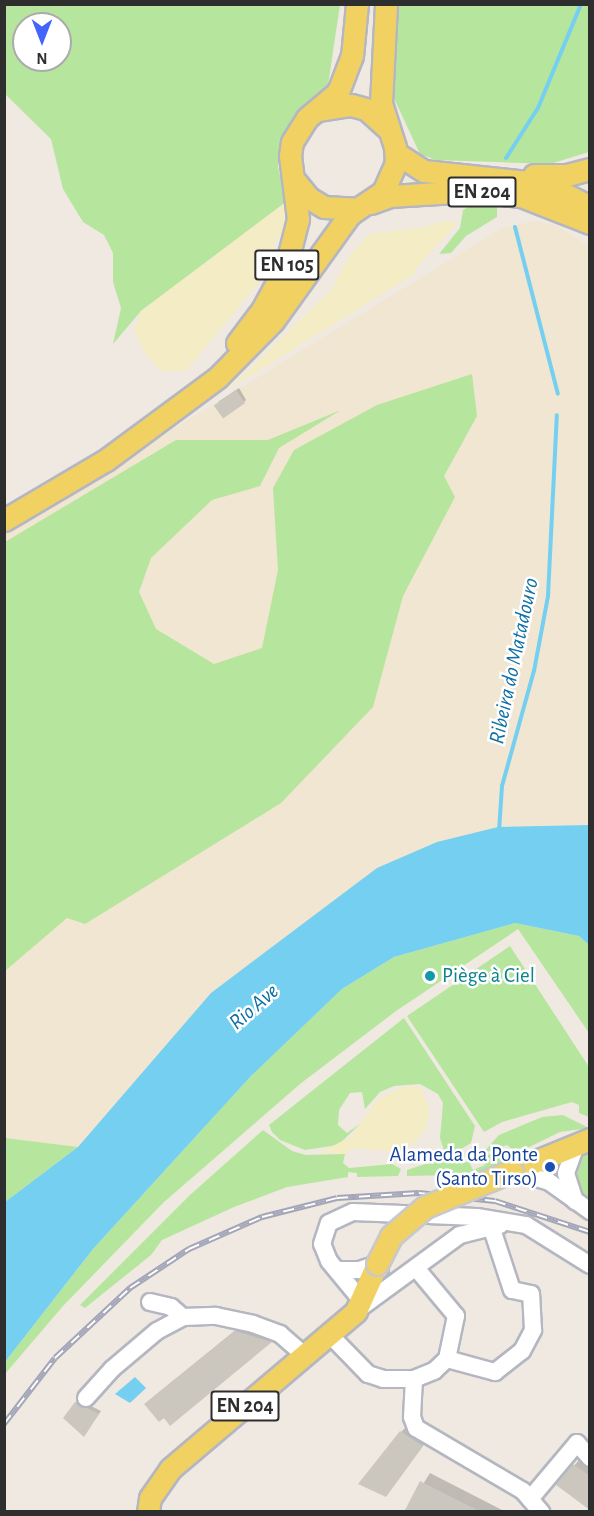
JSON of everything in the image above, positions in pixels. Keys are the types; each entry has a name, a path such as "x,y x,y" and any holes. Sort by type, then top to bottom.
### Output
{"main road":[{"name":"EN 105","path":"151,428 235,346 276,287 291,253 298,219 290,156 298,129 338,92 346,74 357,4"},
{"name":"EN 105","path":"4,520 106,460 218,377 250,347 289,301 343,222 364,206 392,179 396,153 380,87 386,4"},
{"path":"319,110 334,105 358,107 380,119 390,132"},
{"name":"EN 204","path":"396,153 424,171 472,182"},
{"path":"472,182 514,172 550,177 590,169"},
{"path":"291,170 309,198 340,211 364,206"},
{"name":"EN 204","path":"364,206 390,196 472,182 529,182 588,209"},
{"name":"EN 204","path":"148,1512 150,1498 170,1469 359,1306 391,1236 425,1208 583,1142"}],"street":[{"path":"575,1201 566,1173 583,1142"},
{"path":"512,1171 548,1181 590,1211"},
{"path":"513,1223 491,1226 460,1235 400,1280 359,1306 322,1244 328,1223 353,1212 465,1216 513,1223 526,1225 590,1265"},
{"path":"460,1235 465,1216"},
{"path":"447,1359 495,1372 522,1351 533,1330 531,1294 512,1290 491,1226"},
{"path":"337,1270 359,1270 377,1264 382,1275 400,1280"},
{"path":"329,1334 368,1374 383,1378 414,1378 434,1371 447,1359 456,1316 416,1268"},
{"path":"150,1302 171,1307 183,1317"},
{"path":"86,1398 112,1369 148,1339 183,1317 216,1316 253,1324 280,1335 304,1355"},
{"path":"414,1378 412,1417 416,1428 523,1491 541,1512"},
{"path":"530,1498 577,1443 590,1458"}],"shaded area":[{"path":"535,221 557,226 589,246 589,825 498,827 211,993 78,1147 5,1138 5,532 502,228"}],"green space":[{"path":"4,5 340,5 328,85 298,111 281,138 278,167 286,202 141,311 113,344 121,308 113,282 113,253 104,235 83,222 63,189 51,139 5,94"},
{"path":"395,5 589,5 589,152 550,164 436,160 420,154 391,92"},
{"path":"472,205 497,205 497,217 466,236 451,253 439,254 460,228 463,210"},
{"path":"472,374 477,416 444,476 455,497 403,596 373,707 281,803 85,924 67,918 5,971 5,542 176,440 268,440 341,410 279,448 260,486 212,500 151,558 139,592 156,629 214,664 262,648 278,570 273,488 294,450 377,405"},
{"path":"515,923 579,936 589,945 589,1033 518,929 396,1011 300,1084 164,1202 63,1306 5,1374 5,1362 93,1249 251,1076 342,989 394,957"},
{"path":"510,946 589,1067 589,1117 579,1113 579,1105 572,1102 502,1122 484,1132 407,1016"},
{"path":"404,1018 475,1126 471,1143 456,1152 444,1150 440,1138 443,1103 438,1094 420,1084 394,1086 380,1092 365,1109 362,1092 350,1093 339,1110 338,1125 347,1133 360,1124 338,1145 305,1150 280,1140 272,1132 269,1125"},
{"path":"563,1115 589,1128 560,1132 517,1153 507,1145 483,1153 499,1135 542,1117"},
{"path":"263,1130 292,1151 306,1155 345,1154 343,1163 349,1168 392,1164 401,1169 398,1176 357,1177 357,1173 348,1172 348,1177 287,1187 234,1207 162,1240 151,1255 85,1308 80,1305 190,1195"},
{"path":"5,1138 78,1147 5,1202"},
{"path":"506,1149 512,1154 507,1163 453,1186 453,1175 407,1176 407,1170 444,1158 453,1163 469,1162 473,1170 485,1165 482,1157"},
{"path":"589,1152 589,1198 580,1190 577,1174 580,1160"}],"sand":[{"path":"286,202 286,228 276,239 268,271 186,371 161,371 146,355 134,331 141,311"},
{"path":"438,222 459,222 416,268 416,273 228,390 331,290 351,253 370,234 426,227"},
{"path":"406,1086 421,1087 430,1109 426,1129 415,1142 397,1152 352,1148 345,1154 319,1153 352,1136 377,1099"}],"water":[{"name":"Rio Ave","path":"589,825 589,945 579,936 515,923 394,957 342,989 251,1076 93,1249 5,1362 5,1202 78,1147 211,993 377,868 437,842 498,827"},
{"path":"135,1377 146,1388 130,1403 115,1394"}],"building":[{"path":"236,390 245,403 223,419 214,405"},
{"path":"235,1331 272,1342 170,1426 164,1418 159,1422 144,1404"},
{"path":"75,1402 99,1414 84,1437 63,1418"},
{"path":"400,1431 423,1446 386,1497 358,1484"},
{"path":"573,1464 590,1476 590,1510 556,1485"},
{"path":"420,1481 481,1512 404,1512"}],"waterway":[{"name":"Ribeira do Matadouro","path":"506,158 538,108 581,4"},
{"name":"Ribeira do Matadouro","path":"515,227 558,394"},
{"name":"Ribeira do Matadouro","path":"499,831 502,786 534,671 548,596 557,415"}],"railway":[{"path":"4,1424 55,1358 130,1288 189,1249 262,1217 337,1198 419,1193 495,1201 590,1232"}],"place":[{"name":"Piège à Ciel","path":"430,976"},
{"name":"Alameda da Ponte (Santo Tirso)","path":"550,1167"}]}
